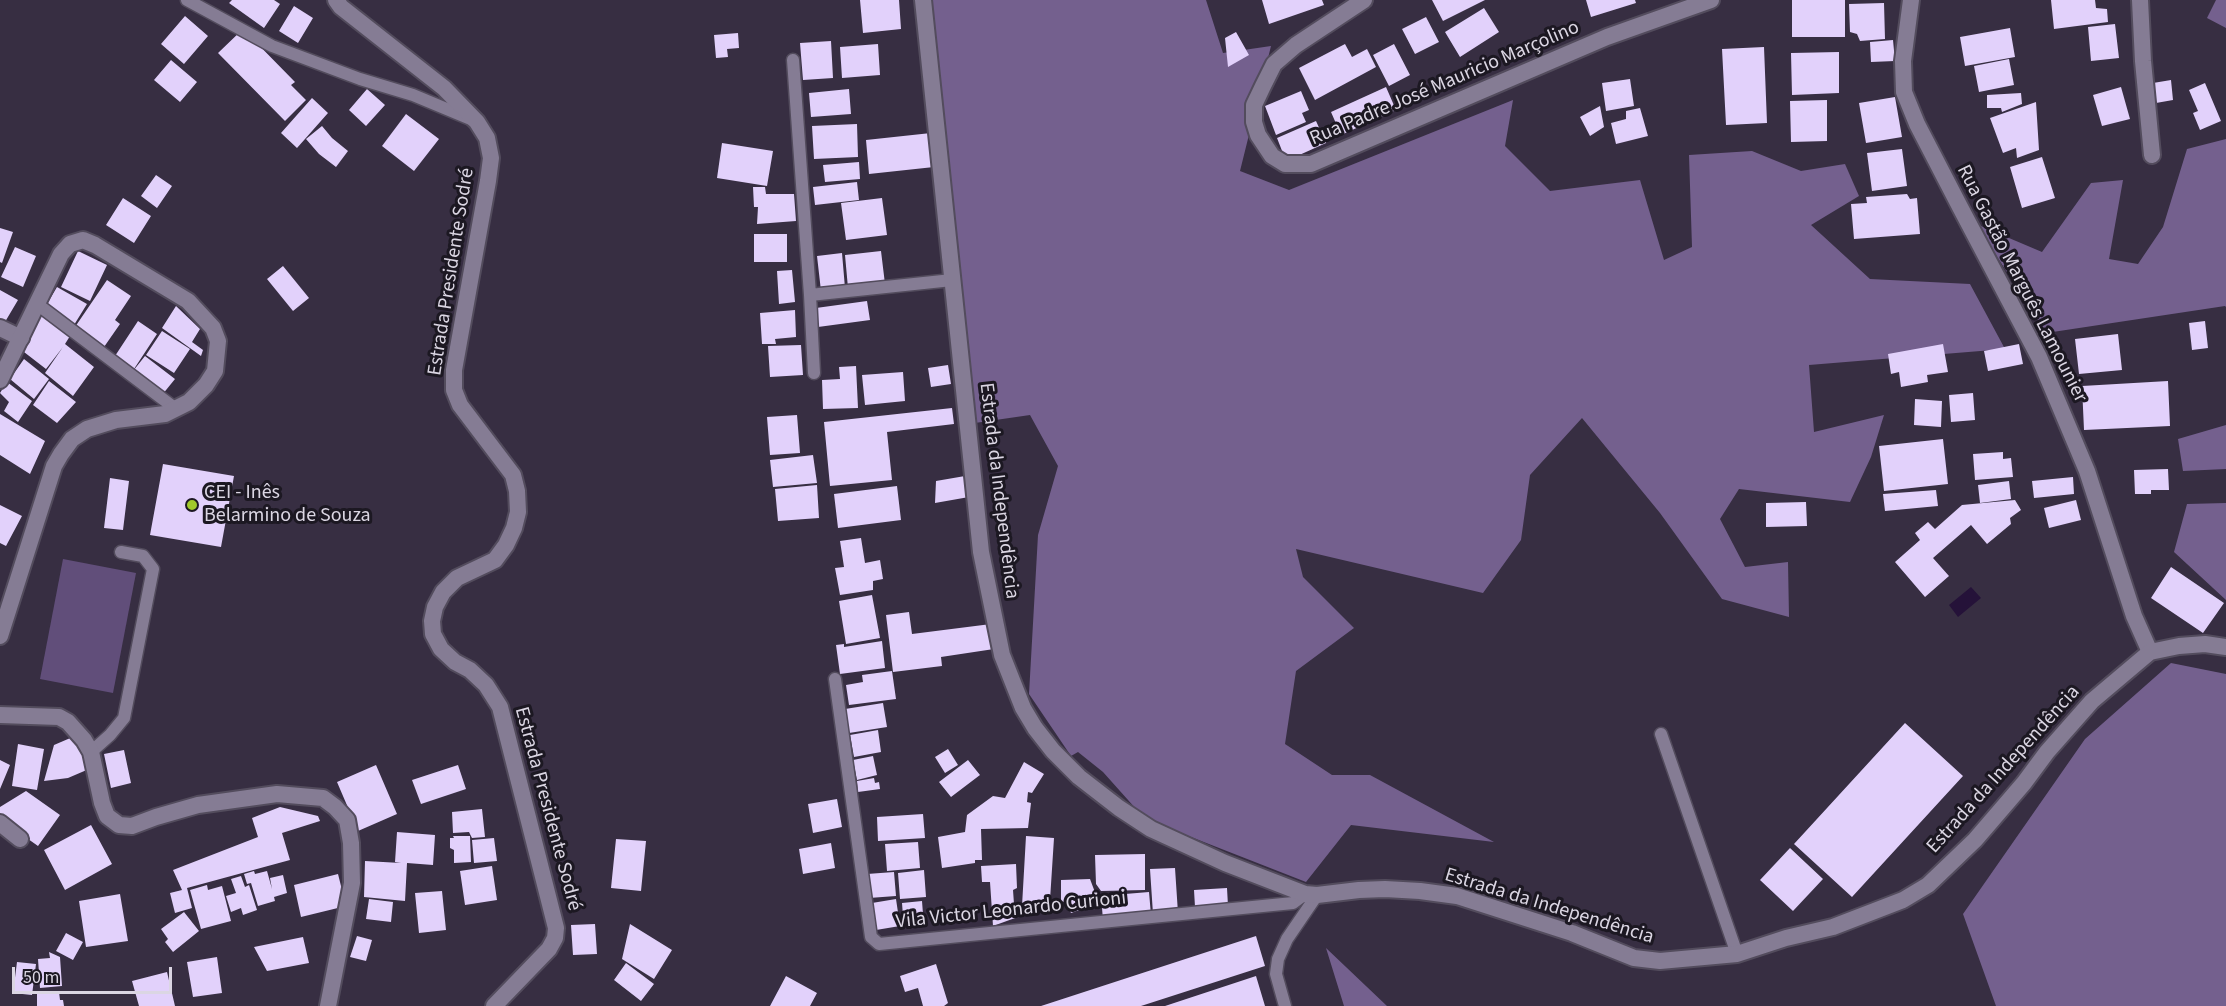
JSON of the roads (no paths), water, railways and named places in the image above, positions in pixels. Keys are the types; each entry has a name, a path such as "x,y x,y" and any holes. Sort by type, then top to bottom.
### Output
{"street":[{"name":"Estrada Presidente Sodré","path":"336,0 341,7 444,88 477,122 487,138 490,158 488,181 454,370 454,390 460,405 513,475 517,491 518,512 506,545 495,560 457,578 443,592 433,614 433,634 441,650 455,662 470,670 486,685 500,707 556,927 555,938 549,949 494,1006"},
{"name":"Estrada da Independência","path":"923,0 981,552 1002,655 1023,708 1053,751 1079,777 1151,829 1225,863 1311,895 1384,890 1457,896 1572,933 1634,957 1660,962 1737,954 1786,938 1833,927 1903,900 1928,885 1975,840 2092,701 2150,652 2179,645 2205,644 2226,647"},
{"name":"Rua Padre José Mauricio Marçolino","path":"1364,0 1296,45 1275,64 1254,105 1254,122 1258,135 1272,156 1285,164 1311,164 1607,37 1711,0"},
{"name":"Rua Gastão Marguês Lamounier","path":"1911,0 1903,61 1904,92 1933,155 2039,357 2087,471 2134,616 2150,652"},
{"path":"2140,0 2152,155"},
{"path":"0,380 61,254 70,244 83,240 188,302 213,328 218,341 219,352 215,370 206,386 189,402 165,414 116,420 87,429 72,439 54,466 0,636"},
{"path":"0,328 21,338"},
{"path":"0,715 59,717 68,722 91,752 102,803 107,816 119,825 132,826 198,805 277,794 322,798 335,807 347,820 351,843 352,883 328,1006"},
{"path":"0,823 20,838"}],"lane":[{"path":"187,0 272,46 360,79 413,95 477,122"},
{"path":"793,60 814,373"},
{"path":"810,295 952,280"},
{"path":"37,304 176,409"},
{"path":"91,752 124,718 153,569 143,556 122,552"},
{"name":"Vila Victor Leonardo Curioni","path":"835,679 871,937 879,944 1293,903 1311,895"},
{"path":"1660,734 1737,954"},
{"path":"1285,1006 1276,974 1278,959 1311,895"}],"place":[{"name":"CEI - Inês Belarmino de Souza","path":"192,505"}]}
